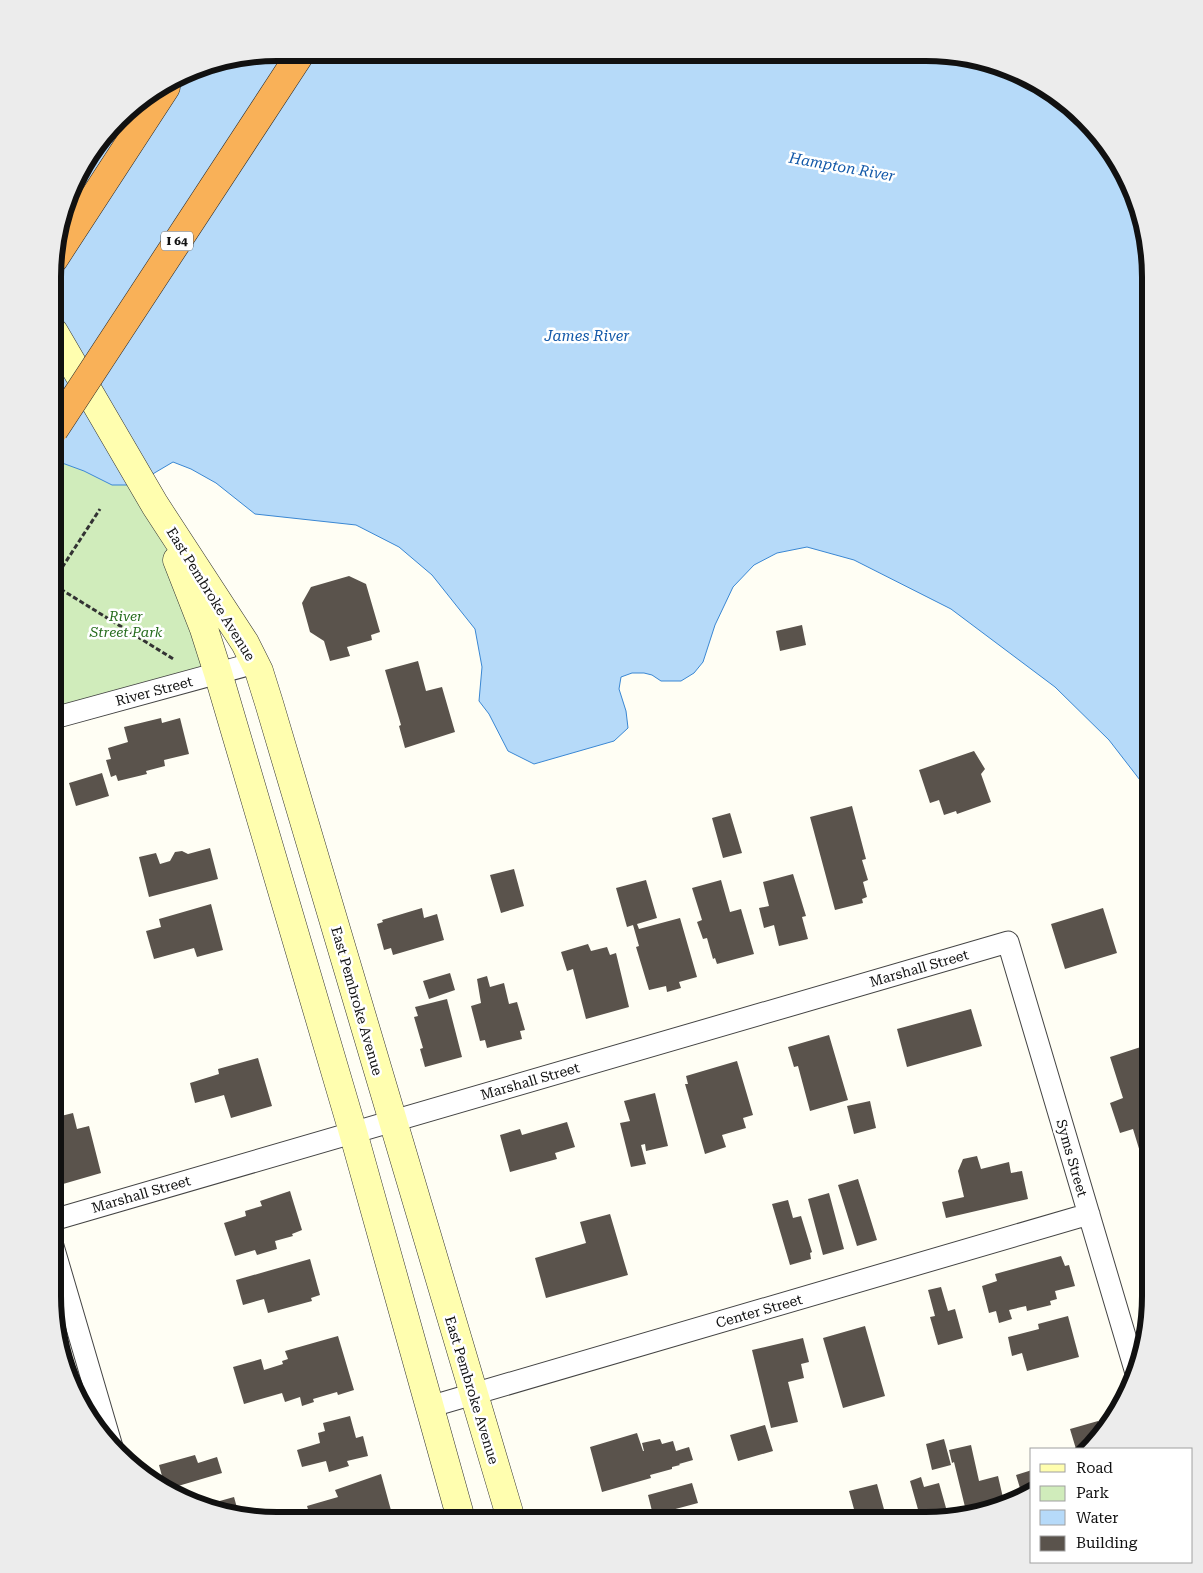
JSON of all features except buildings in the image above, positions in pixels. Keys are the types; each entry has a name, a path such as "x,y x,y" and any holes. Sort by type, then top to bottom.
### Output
{"highway":[{"name":"I 64","path":"61,419 296,61"},
{"path":"64,244 160,96"}],"main road":[{"name":"East Pembroke Avenue","path":"61,344 155,505 245,643 255,663 272,712 509,1512"},
{"name":"East Pembroke Avenue","path":"155,505 204,628 218,673 353,1132 459,1512"}],"street":[{"name":"River Street","path":"61,716 255,663"},
{"name":"Marshall Street","path":"61,1218 1008,942"},
{"name":"Syms Street","path":"1008,942 1132,1359"},
{"name":"Center Street","path":"429,1407 1088,1214"},
{"path":"61,1273 106,1427"}],"path":[{"path":"61,568 100,509"},
{"path":"61,589 176,660"}],"green space":[{"name":"River Street Park","path":"61,463 84,471 112,485 134,485 169,547 221,673 61,718"}],"water":[{"name":"James River","path":"277,61 926,61 968,65 982,69 1034,90 1068,115 1088,135 1113,169 1130,208 1138,235 1142,277 1142,783 1109,740 1055,687 951,609 854,560 807,547 777,553 754,565 733,587 715,625 703,662 694,673 681,681 661,681 652,675 644,673 632,673 621,677 619,689 626,711 628,728 614,741 534,764 508,751 489,714 479,701 482,667 475,629 432,575 399,547 356,525 255,514 216,483 191,469 173,462 134,485 112,485 84,471 61,463 61,277 65,235 73,208 90,169 115,135 135,115 157,98 195,78 235,65"}],"water label":[{"name":"Hampton River","path":"842,167"}]}
